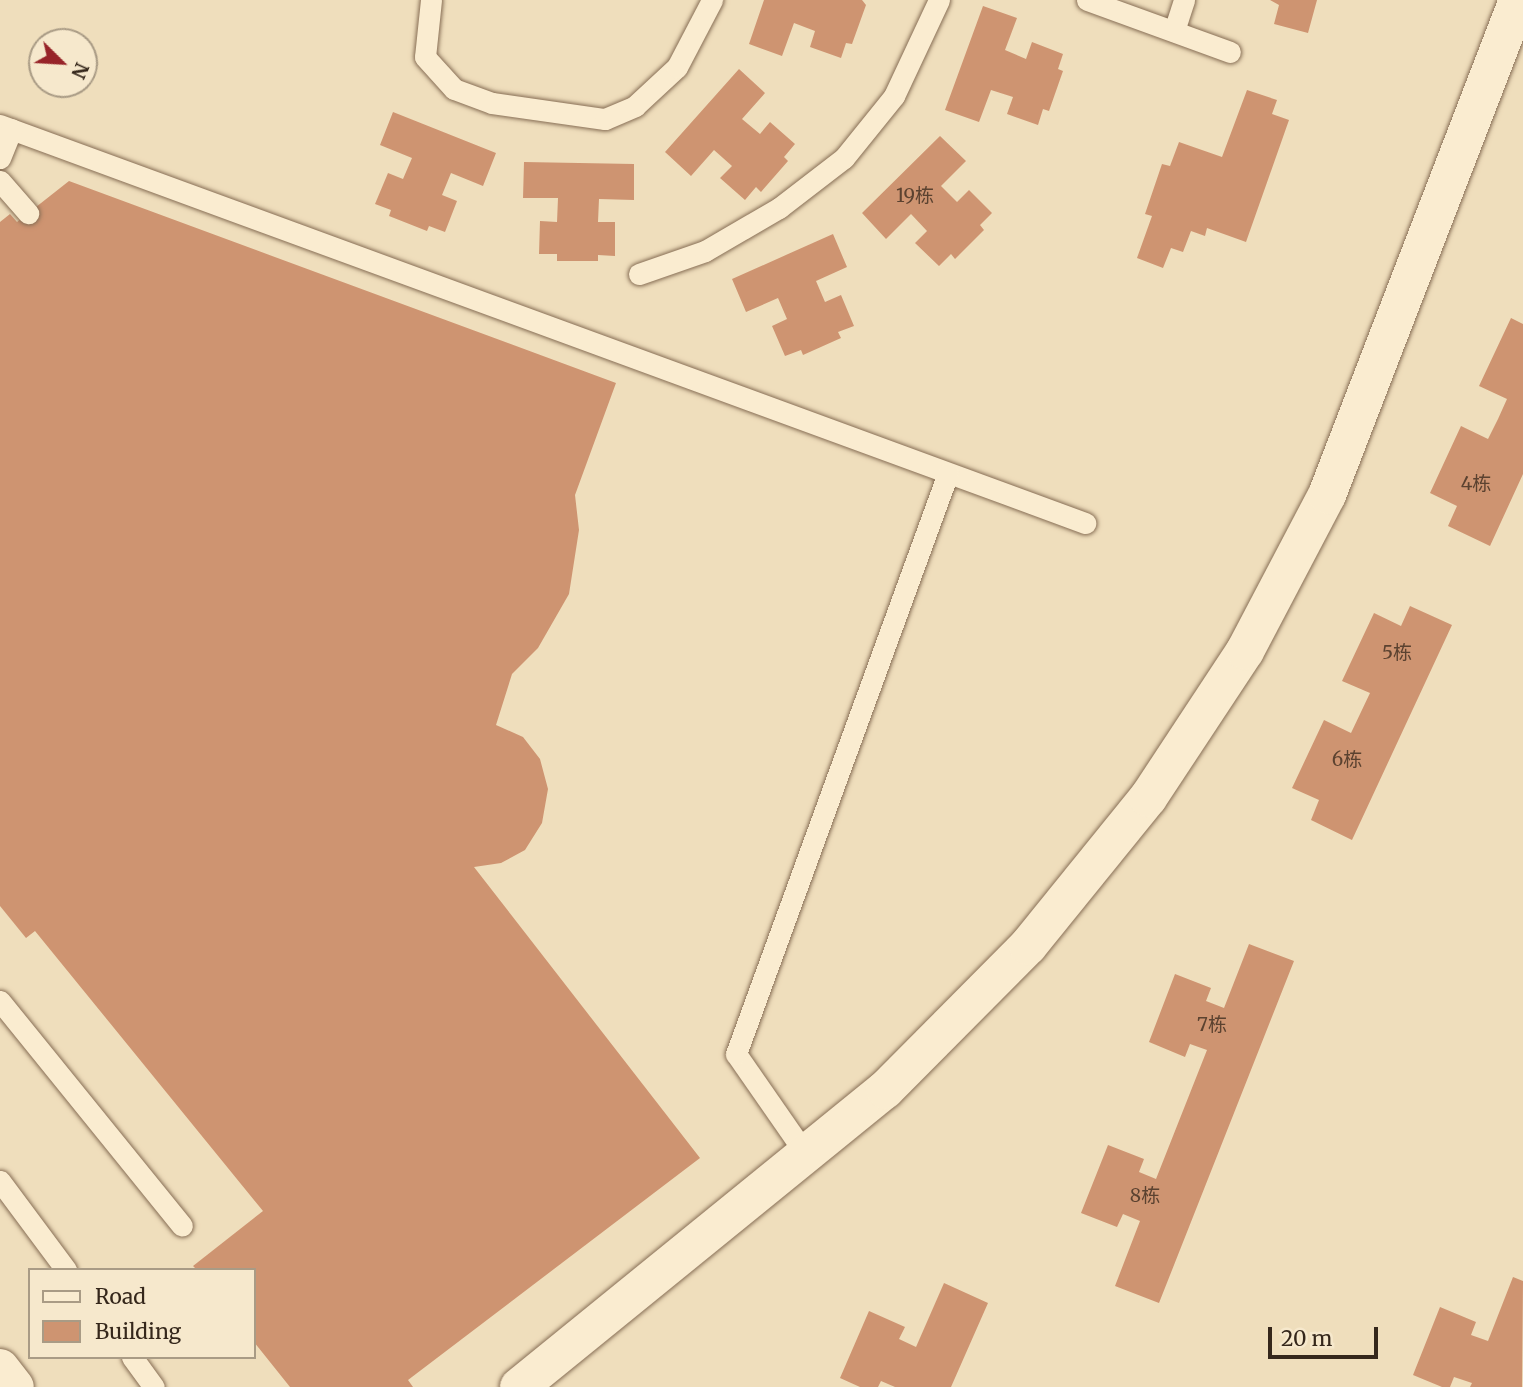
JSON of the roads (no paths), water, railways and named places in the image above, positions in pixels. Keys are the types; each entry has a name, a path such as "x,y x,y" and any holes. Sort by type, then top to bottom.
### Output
{"street":[{"path":"519,1387 807,1156 894,1082 1028,946 1148,798 1245,651 1327,495 1518,0"},
{"path":"0,1368 15,1387"}],"lane":[{"path":"431,0 425,57 453,89 492,103 605,119 635,106 677,67 712,0"},
{"path":"639,274 705,251 779,208 844,158 894,96 939,0"},
{"path":"1087,0 1230,52"},
{"path":"1174,31 1184,0"},
{"path":"0,158 6,127 1085,523"},
{"path":"0,181 28,213"},
{"path":"807,1156 736,1054 948,473"},
{"path":"0,1001 182,1226"},
{"path":"0,1181 65,1268"},
{"path":"133,1359 154,1387"}]}
